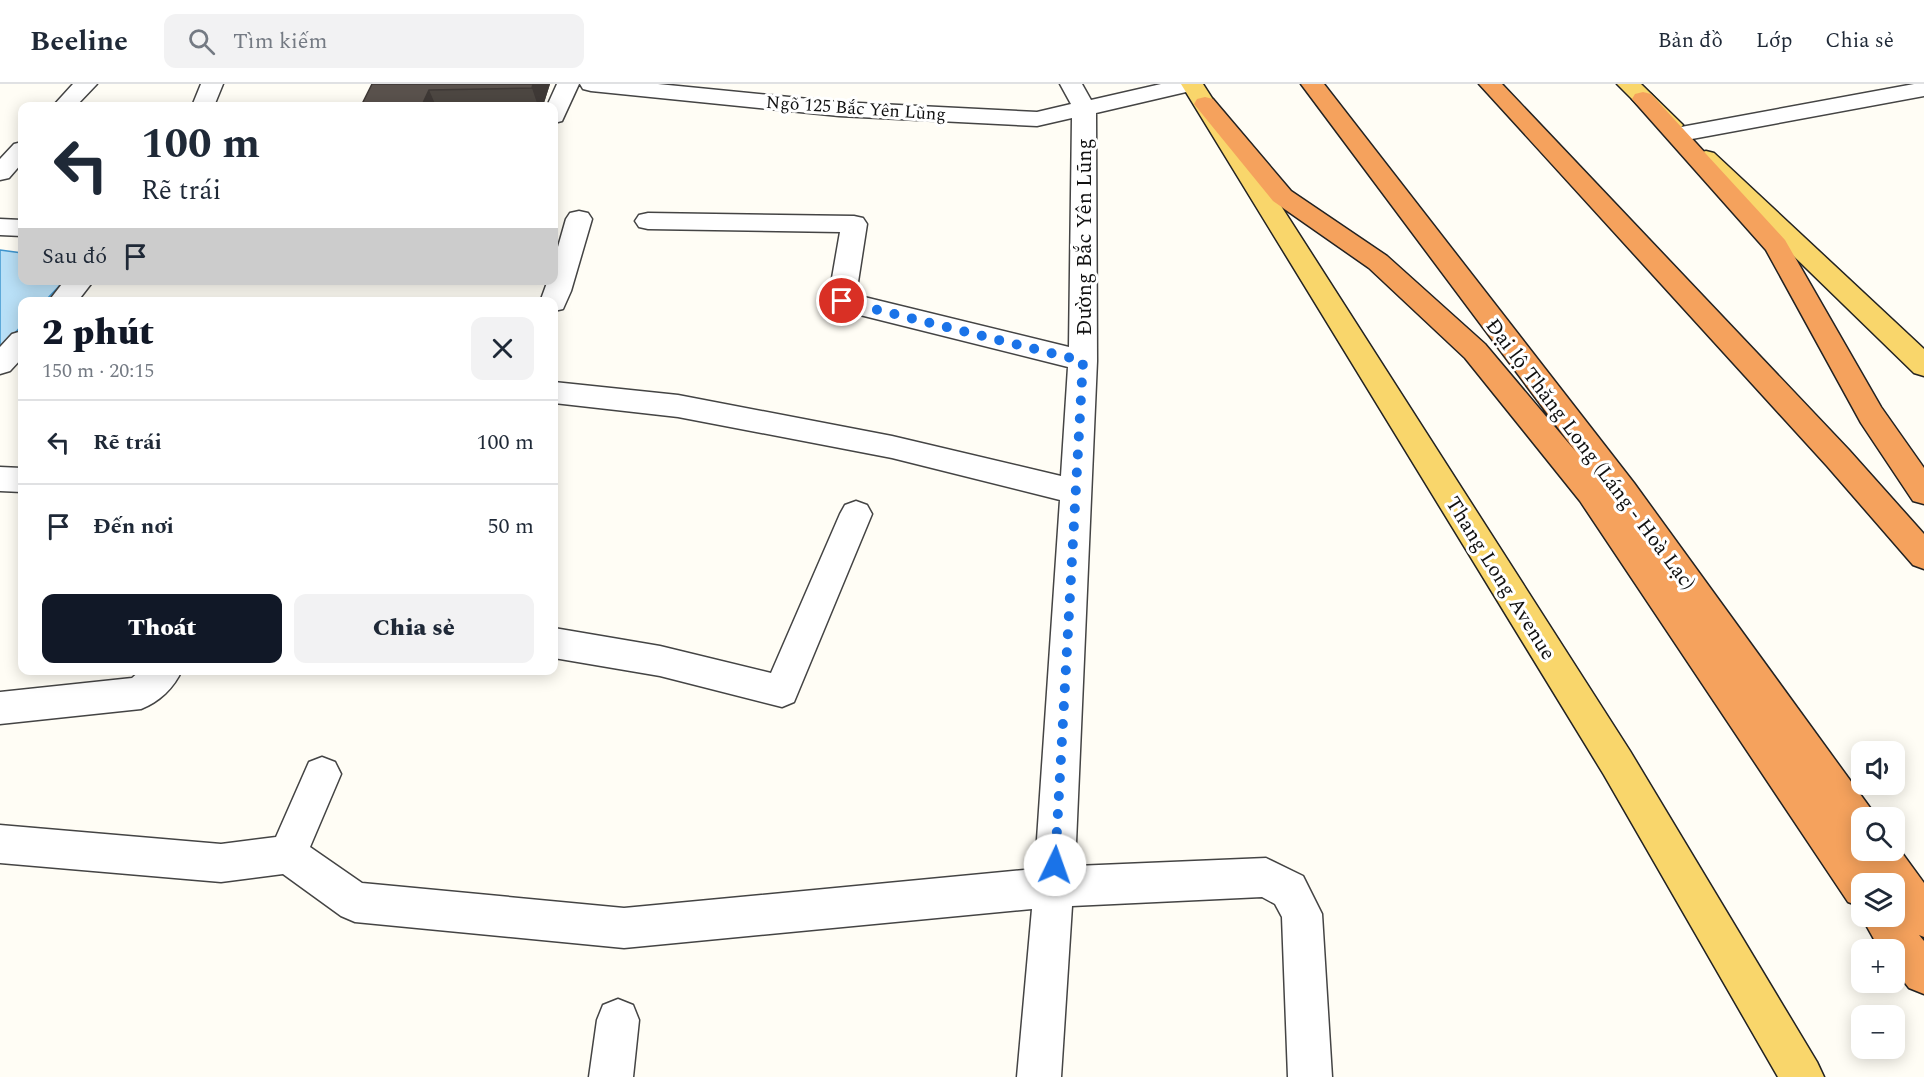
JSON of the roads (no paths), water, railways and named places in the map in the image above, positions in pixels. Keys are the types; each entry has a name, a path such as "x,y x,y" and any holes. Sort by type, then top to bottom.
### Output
{"highway":[{"name":"Đại lộ Thăng Long (Láng - Hoà Lạc)","path":"1312,84 1623,492 1851,813"},
{"path":"1490,84 1838,458 1924,556"},
{"path":"1196,91 1282,196 1378,262 1475,351 1591,492 1852,873"},
{"path":"1636,91 1776,246 1871,415 1924,492"},
{"path":"1884,861 1924,917"},
{"path":"1888,927 1924,973"}],"main road":[{"name":"Thang Long Avenue","path":"1196,91 1617,763 1802,1077"},
{"path":"1636,91 1924,366"}],"street":[{"path":"68,102 86,84"},
{"path":"205,102 212,84"},
{"path":"558,106 567,84"},
{"name":"Ngõ 125 Bắc Yên Lũng","path":"591,84 832,108 1037,119 1077,95 1196,91"},
{"path":"832,108 848,86"},
{"path":"1681,134 1924,89"},
{"name":"Đường Bắc Yên Lũng","path":"1039,1077 1054,887 1083,361 1077,95"},
{"path":"0,172 18,153"},
{"path":"555,297 579,219"},
{"path":"648,221 854,224 842,301 1083,361"},
{"path":"0,227 18,228"},
{"path":"66,297 76,285"},
{"path":"0,364 18,345"},
{"path":"0,370 18,371"},
{"path":"558,392 678,406 892,447 1076,492"},
{"path":"0,479 18,480"},
{"path":"558,644 660,661 782,691 791,664 856,514"},
{"path":"0,708 141,693 160,675"},
{"path":"288,854 322,774"},
{"path":"0,843 221,863 288,854 355,902 624,928 1054,887 1266,877 1289,890 1302,914 1310,1077"},
{"path":"611,1077 618,1020"}],"water":[{"path":"0,250 18,252 18,285 60,285 49,297 18,297 18,330 0,350"}]}
